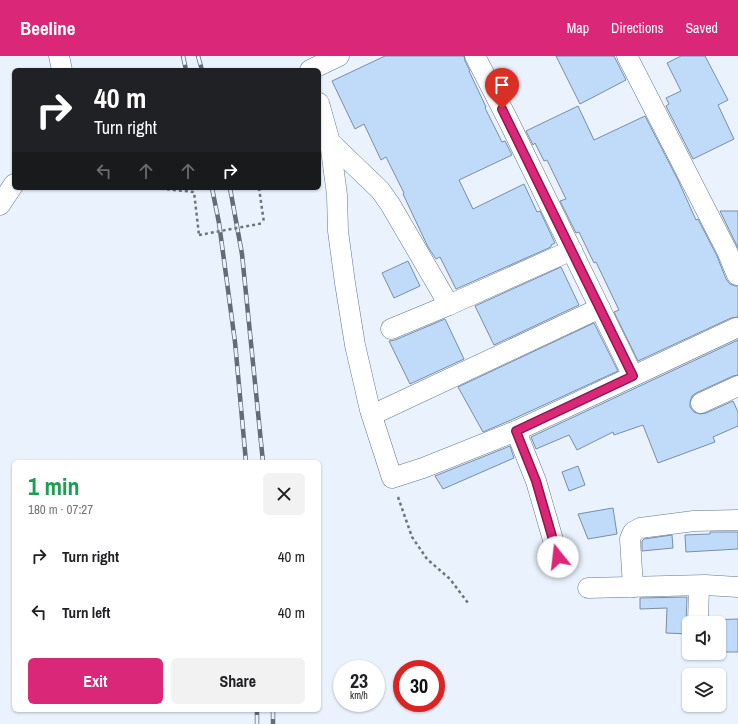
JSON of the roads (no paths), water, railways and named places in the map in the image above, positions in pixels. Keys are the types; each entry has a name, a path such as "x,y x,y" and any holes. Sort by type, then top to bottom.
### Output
{"street":[{"path":"58,56 61,68"},
{"path":"299,56 305,68"},
{"path":"314,68 339,56"},
{"path":"474,56 510,122 633,376"},
{"path":"627,56 733,251 737,275"},
{"path":"321,110 330,142 337,195 338,231 355,345 372,415 392,478 423,468 516,431 736,328"},
{"path":"330,142 380,190 390,204 449,305"},
{"path":"0,205 12,187"},
{"path":"391,329 449,305 572,250"},
{"path":"372,415 600,308"},
{"path":"701,403 738,386"},
{"path":"516,431 536,481 558,557"},
{"path":"633,587 630,539 633,532 640,528 694,521 738,520"},
{"path":"698,616 699,586"},
{"path":"588,588 699,586 738,587"}],"railway":[{"path":"183,56 186,68"},
{"path":"198,56 201,68"},
{"path":"212,190 219,223 235,342 246,460"},
{"path":"230,190 242,254 263,460"},
{"path":"257,712 257,724"},
{"path":"273,712 273,724"}]}
